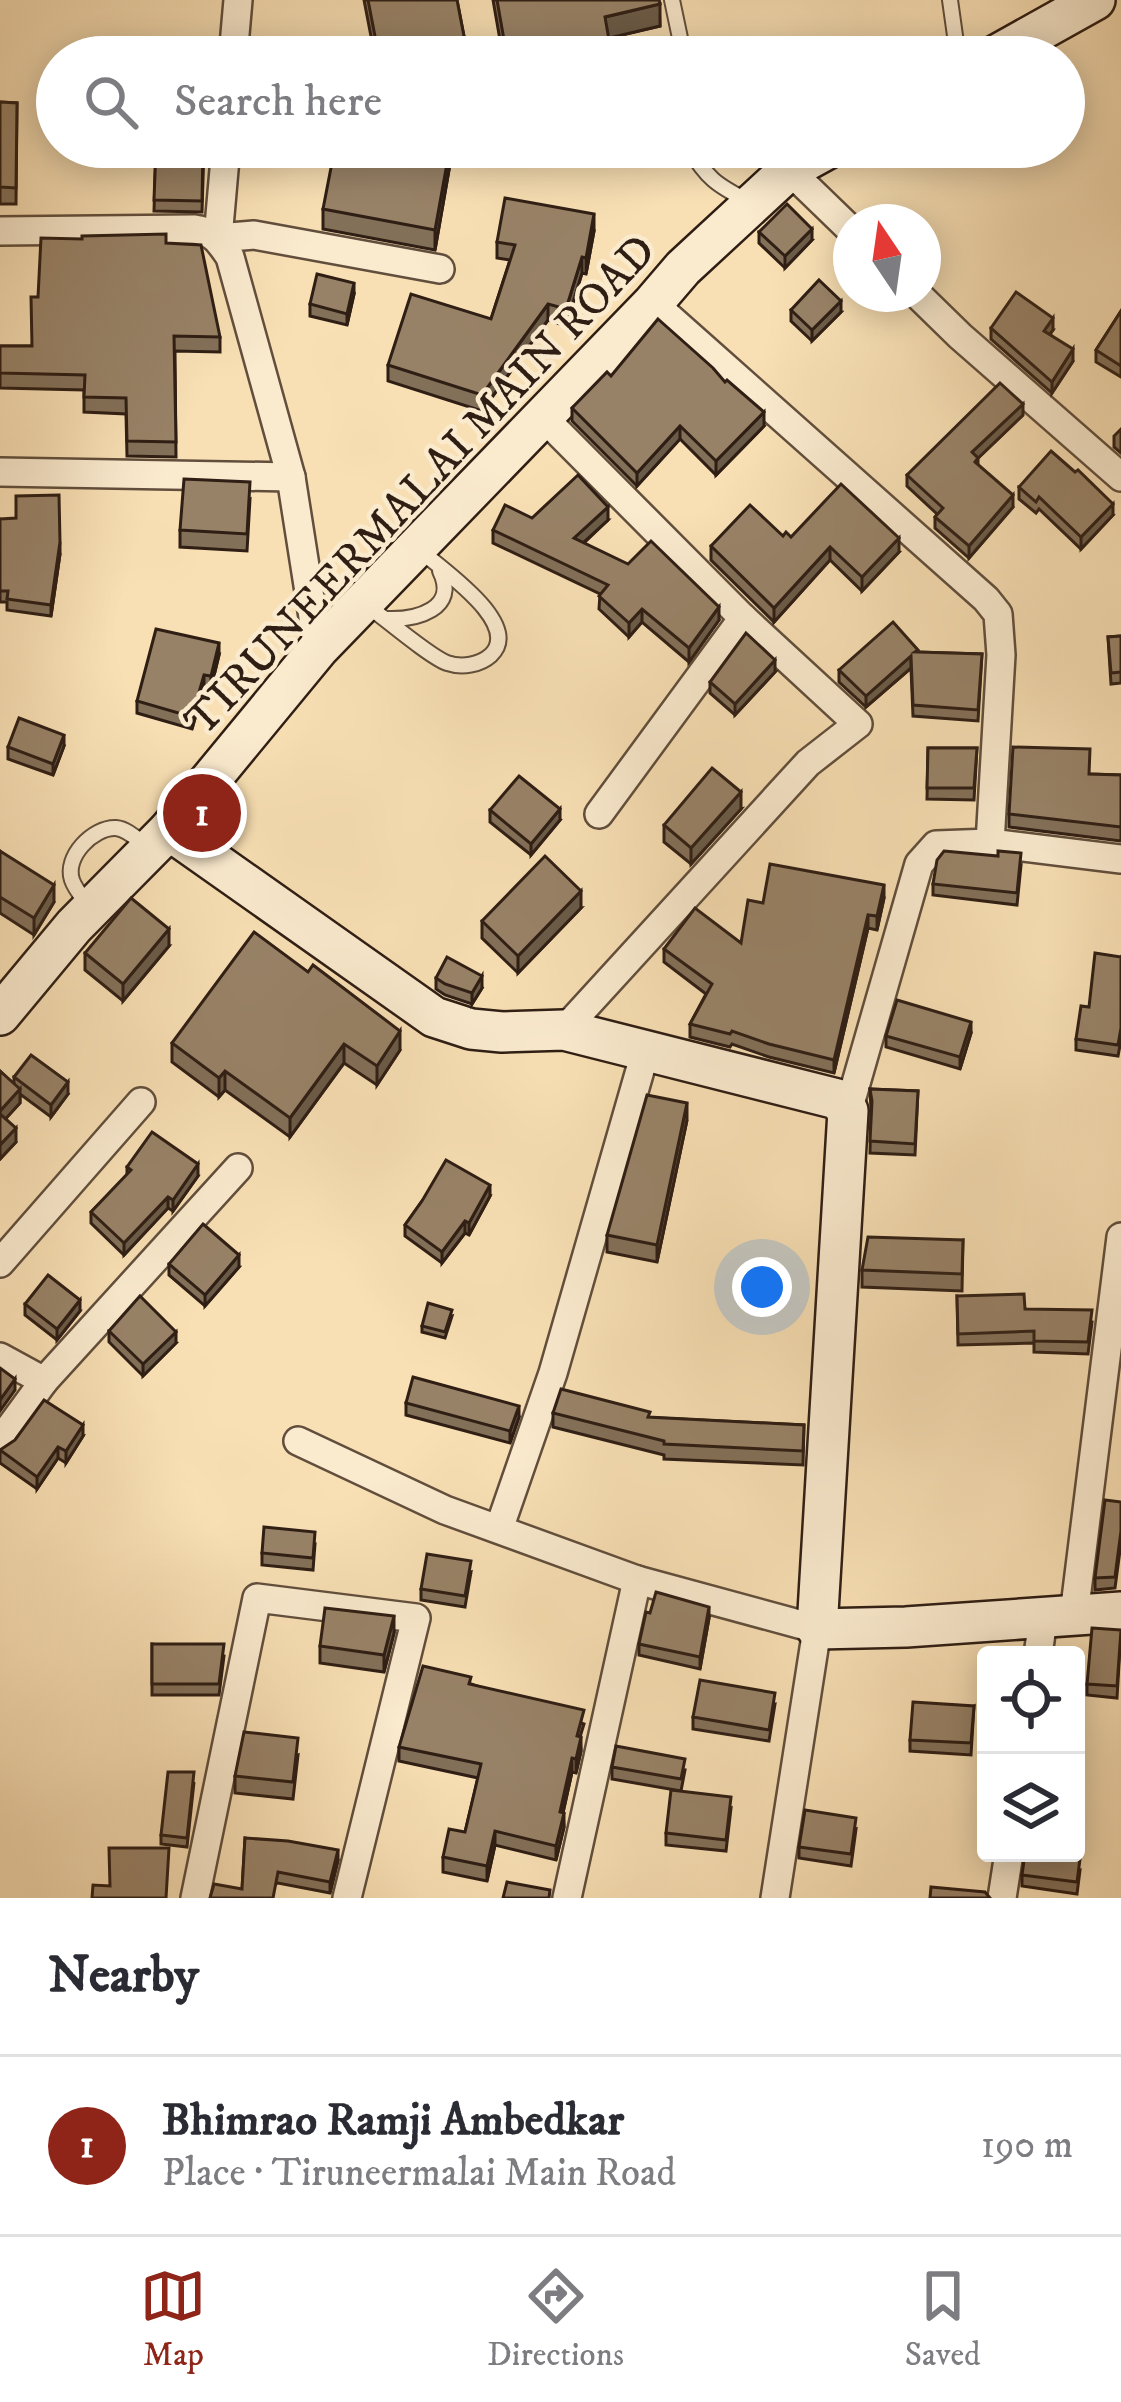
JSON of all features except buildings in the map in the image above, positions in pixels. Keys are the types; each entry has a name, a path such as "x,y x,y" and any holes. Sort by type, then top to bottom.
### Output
{"street":[{"path":"235,36 238,0"},
{"path":"1031,36 1096,0"},
{"path":"218,238 224,168"},
{"name":"TIRUNEERMALAI MAIN ROAD","path":"0,1015 83,917 160,840 318,649 374,611 427,557 543,417 683,268 793,168"},
{"path":"789,170 833,213"},
{"path":"0,230 194,229 218,238 230,257 291,477 318,649"},
{"path":"218,238 254,235 440,269"},
{"path":"653,303 998,614 1001,656 990,844"},
{"path":"935,312 1121,477"},
{"path":"543,417 743,618 858,724 808,763 564,1030"},
{"path":"0,472 291,477"},
{"path":"599,814 743,618"},
{"path":"160,840 434,1017 471,1029 564,1030 837,1100 848,1111"},
{"path":"775,1898 817,1629 848,1111 920,864 936,845 990,844 1121,859"},
{"path":"499,1529 554,1373 645,1053"},
{"path":"0,1263 141,1102"},
{"path":"0,1441 44,1381 238,1168"},
{"path":"1052,1630 1121,1237"},
{"path":"0,1357 44,1381"},
{"path":"298,1441 445,1510 637,1580 817,1629 1052,1630 1121,1612"},
{"path":"567,1898 637,1580"},
{"path":"195,1898 257,1598 416,1618 347,1898"},
{"path":"1002,1898 1008,1862"}],"lane":[{"path":"672,0 680,36"},
{"path":"950,0 955,36"},
{"path":"701,168 715,185 753,203"},
{"path":"374,611 446,663 483,661 497,649 500,631 491,614 427,557"},
{"path":"374,611 419,618 433,609 444,595 445,580 427,557"}],"place":[{"name":"Bhimrao Ramji Ambedkar","path":"202,813"}]}
